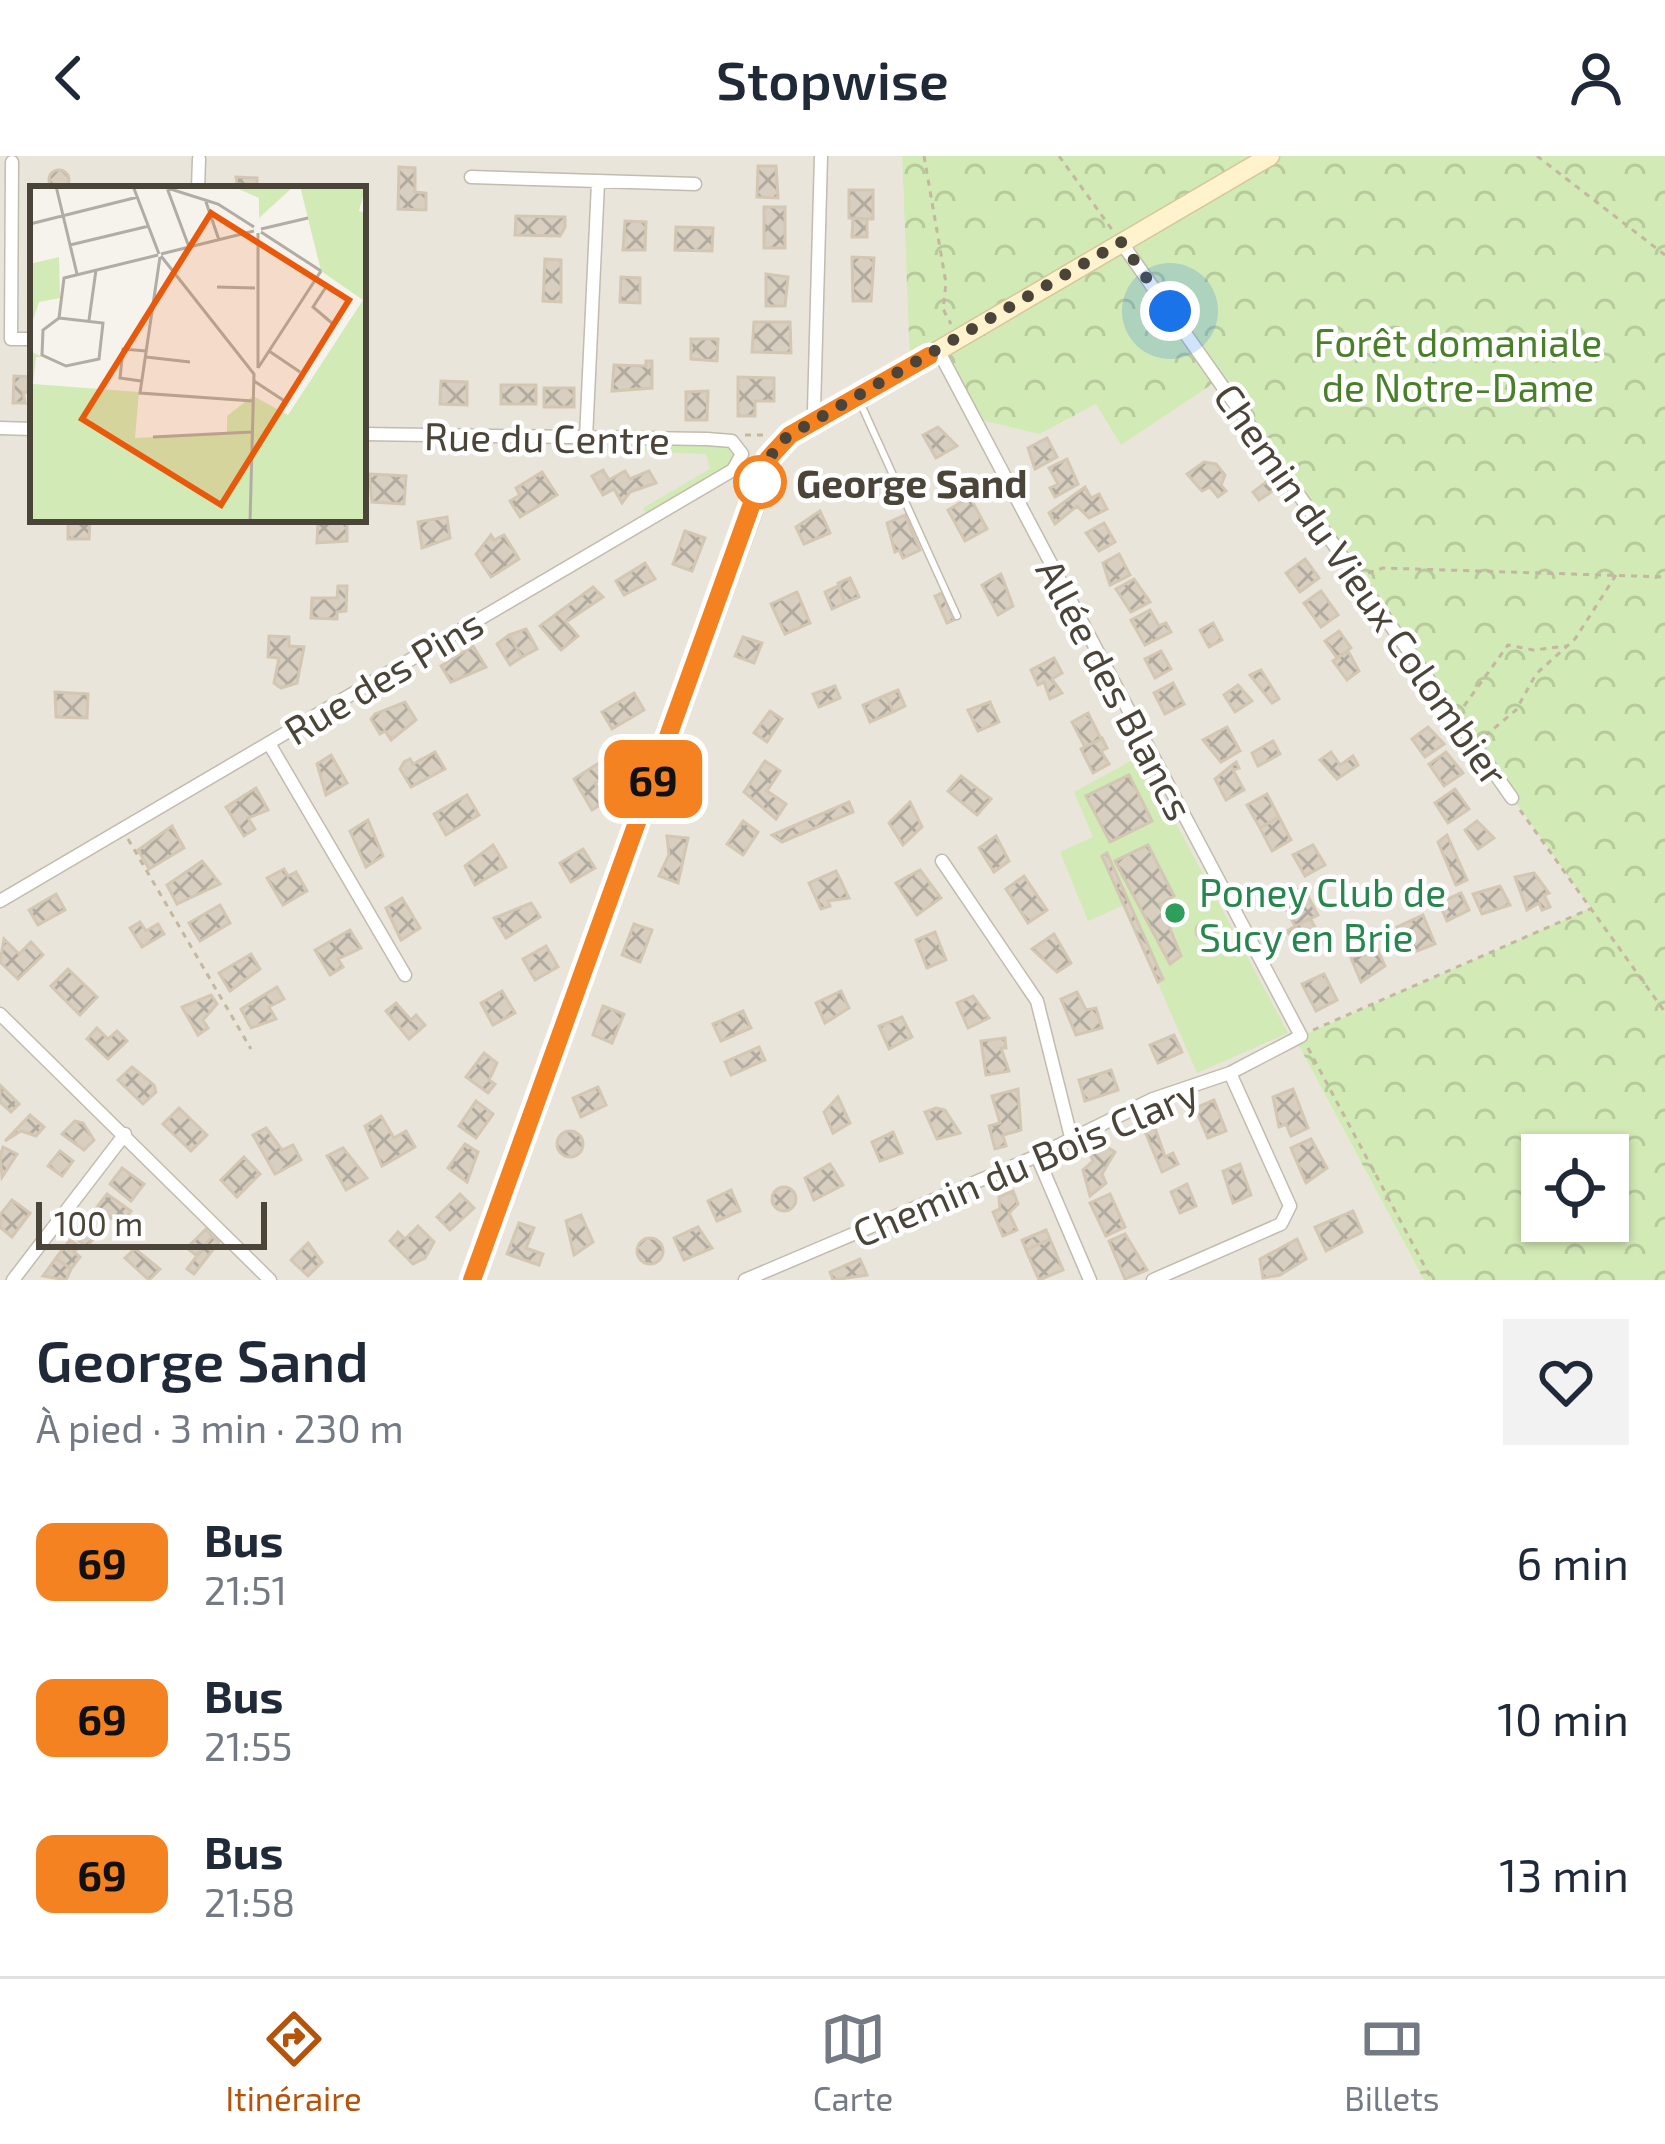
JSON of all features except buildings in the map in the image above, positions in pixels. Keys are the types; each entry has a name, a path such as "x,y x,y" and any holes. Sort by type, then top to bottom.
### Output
{"street":[{"path":"820,419 814,410 821,156"},
{"path":"472,1280 776,445 1270,156"},
{"path":"198,186 200,159"},
{"path":"0,352 11,338 11,162"},
{"path":"471,177 695,184"},
{"path":"586,437 598,183"},
{"name":"Chemin du Vieux Colombier","path":"1121,242 1512,799"},
{"path":"11,338 30,339"},
{"name":"Allée des Blancs","path":"934,353 1301,1036"},
{"path":"0,428 30,429"},
{"name":"Rue du Centre","path":"366,434 736,438"},
{"name":"Rue des Pins","path":"0,901 733,470 742,454 736,438"},
{"path":"270,745 376,934 405,974"},
{"path":"942,861 1037,1001 1071,1137"},
{"path":"0,1013 270,1280"},
{"name":"Chemin du Bois Clary","path":"746,1280 1037,1156 1153,1099 1230,1073 1301,1036"},
{"path":"1153,1280 1281,1224 1290,1206 1230,1073"},
{"path":"13,1280 125,1135"},
{"path":"1037,1156 1090,1280"}],"lane":[{"path":"857,397 957,616"}],"path":[{"path":"925,156 946,283 943,309 959,338"},
{"path":"1059,156 1121,242"},
{"path":"1537,156 1665,255"},
{"path":"736,438 774,434"},
{"path":"1356,576 1383,568 1665,578"},
{"path":"1474,744 1516,710 1536,674 1569,646 1616,575"},
{"path":"1454,716 1508,646 1533,650 1569,646"},
{"name":"Chemin du Vieux Colombier","path":"1512,799 1665,1012"},
{"path":"122,827 251,1049"},
{"path":"1432,1280 1301,1036 1592,908"}],"shaded area":[{"path":"0,156 902,156 910,365 938,350 1040,434 1096,404 1218,380 1592,908 1301,1036 1299,1046 1424,1280 0,1280"}],"green space":[{"name":"Forêt domaniale de Notre-Dame","path":"902,156 1665,156 1665,1280 1424,1280 1299,1046 1301,1036 1591,908 1217,381 1121,445 1096,404 1040,434 976,419 938,350 910,367"},
{"path":"728,444 736,457 729,469 646,513 643,508 710,469 706,454 593,450 593,445"},
{"name":"Poney Club de Sucy en Brie","path":"1140,756 1288,1033 1197,1073 1124,905 1088,921 1060,852 1093,837 1074,792"}],"bus line":[{"name":"69","path":"472,1280 768,459 790,435 929,356"}],"place":[{"name":"George Sand","path":"760,482"},
{"name":"Poney Club de Sucy en Brie","path":"1175,913"}],"route":[{"path":"760,482 758,488 776,445 790,435 1121,242 1170,311"}]}
